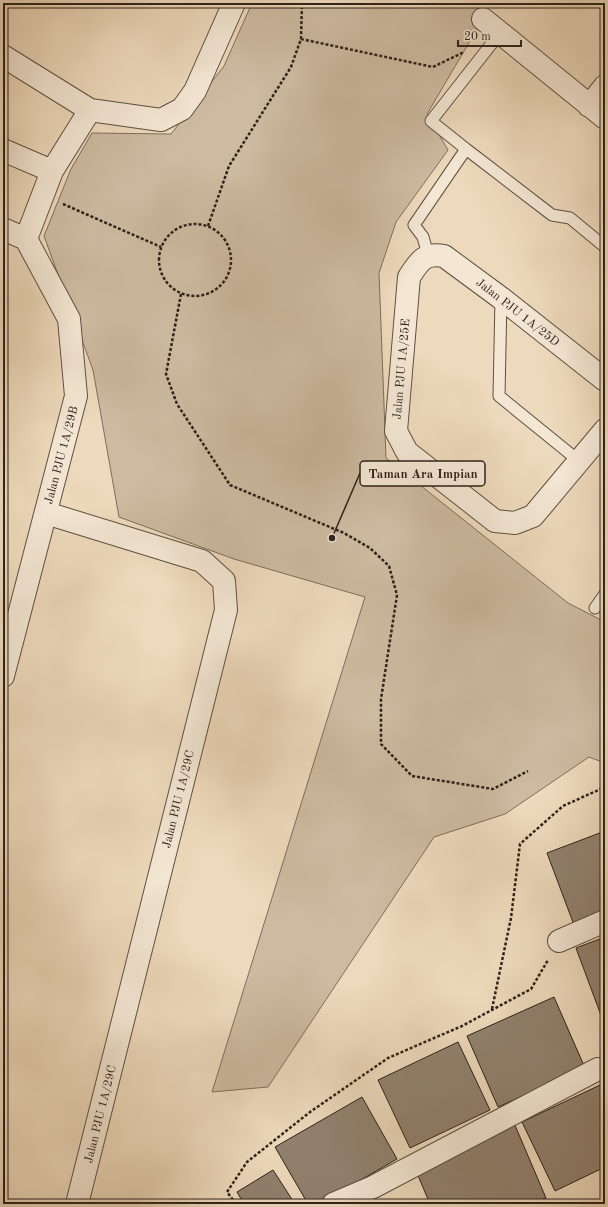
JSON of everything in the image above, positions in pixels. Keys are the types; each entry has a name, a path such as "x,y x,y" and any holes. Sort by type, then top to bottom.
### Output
{"street":[{"path":"3,56 90,110 160,120 182,109 196,90 234,3"},
{"path":"483,19 597,112 605,86"},
{"path":"3,229 26,239 52,171 90,110"},
{"path":"3,150 52,171"},
{"name":"Jalan PJU 1A/29B","path":"3,676 76,396 69,319 26,239"},
{"name":"Jalan PJU 1A/25D","path":"428,255 436,254 444,256 501,298 605,380"},
{"name":"Jalan PJU 1A/25E","path":"428,255 417,265 409,277 396,431 407,452 495,521 515,523 533,516 579,461"},
{"path":"579,461 605,430"},
{"name":"Jalan PJU 1A/29C","path":"46,513 202,561 224,581 226,610 77,1204"},
{"path":"559,941 605,920"},
{"path":"333,1204 380,1183 598,1069"}],"lane":[{"path":"500,33 431,122 552,215 570,218 605,247"},
{"path":"428,255 422,237 414,225 466,149"},
{"path":"501,298 499,396 579,461"},
{"path":"595,608 605,594"}],"path":[{"path":"208,226 230,166 292,67 301,39 302,3"},
{"path":"301,39 433,67 466,50"},
{"path":"42,196 161,247"},
{"path":"194,224 208,226 220,234 228,246 231,259 228,273 221,285 209,293 196,296 181,294 170,286 162,275 159,261 161,247 169,235 181,227 194,224"},
{"path":"181,294 166,374 177,404 230,485 344,533 370,548 389,566 397,595 381,699 381,744 412,776 493,789 528,771"},
{"path":"492,1010 511,918 520,844 563,806 605,787"},
{"path":"236,1204 227,1192 247,1162 310,1112 388,1058 462,1026 531,989 559,941"}],"shaded area":[{"path":"252,3 477,3 483,19 427,114 448,150 396,222 379,273 386,458 568,603 605,622 605,763 589,757 505,814 434,837 268,1087 212,1092 365,597 234,559 119,517 93,370 44,236 71,169 92,133 171,134 224,66"}],"building":[{"path":"605,831 605,913 574,925 547,853"},
{"path":"605,937 605,1026 576,948"},
{"path":"554,997 585,1068 498,1107 467,1036"},
{"path":"458,1042 490,1110 410,1148 378,1080"},
{"path":"600,1085 605,1096 605,1167 555,1191 522,1122"},
{"path":"362,1097 397,1159 319,1204 308,1204 275,1147"},
{"path":"514,1123 546,1198 531,1204 430,1204 414,1166"},
{"path":"273,1170 295,1204 244,1204 237,1192"}],"place":[{"name":"Taman Ara Impian","path":"332,538"}]}
